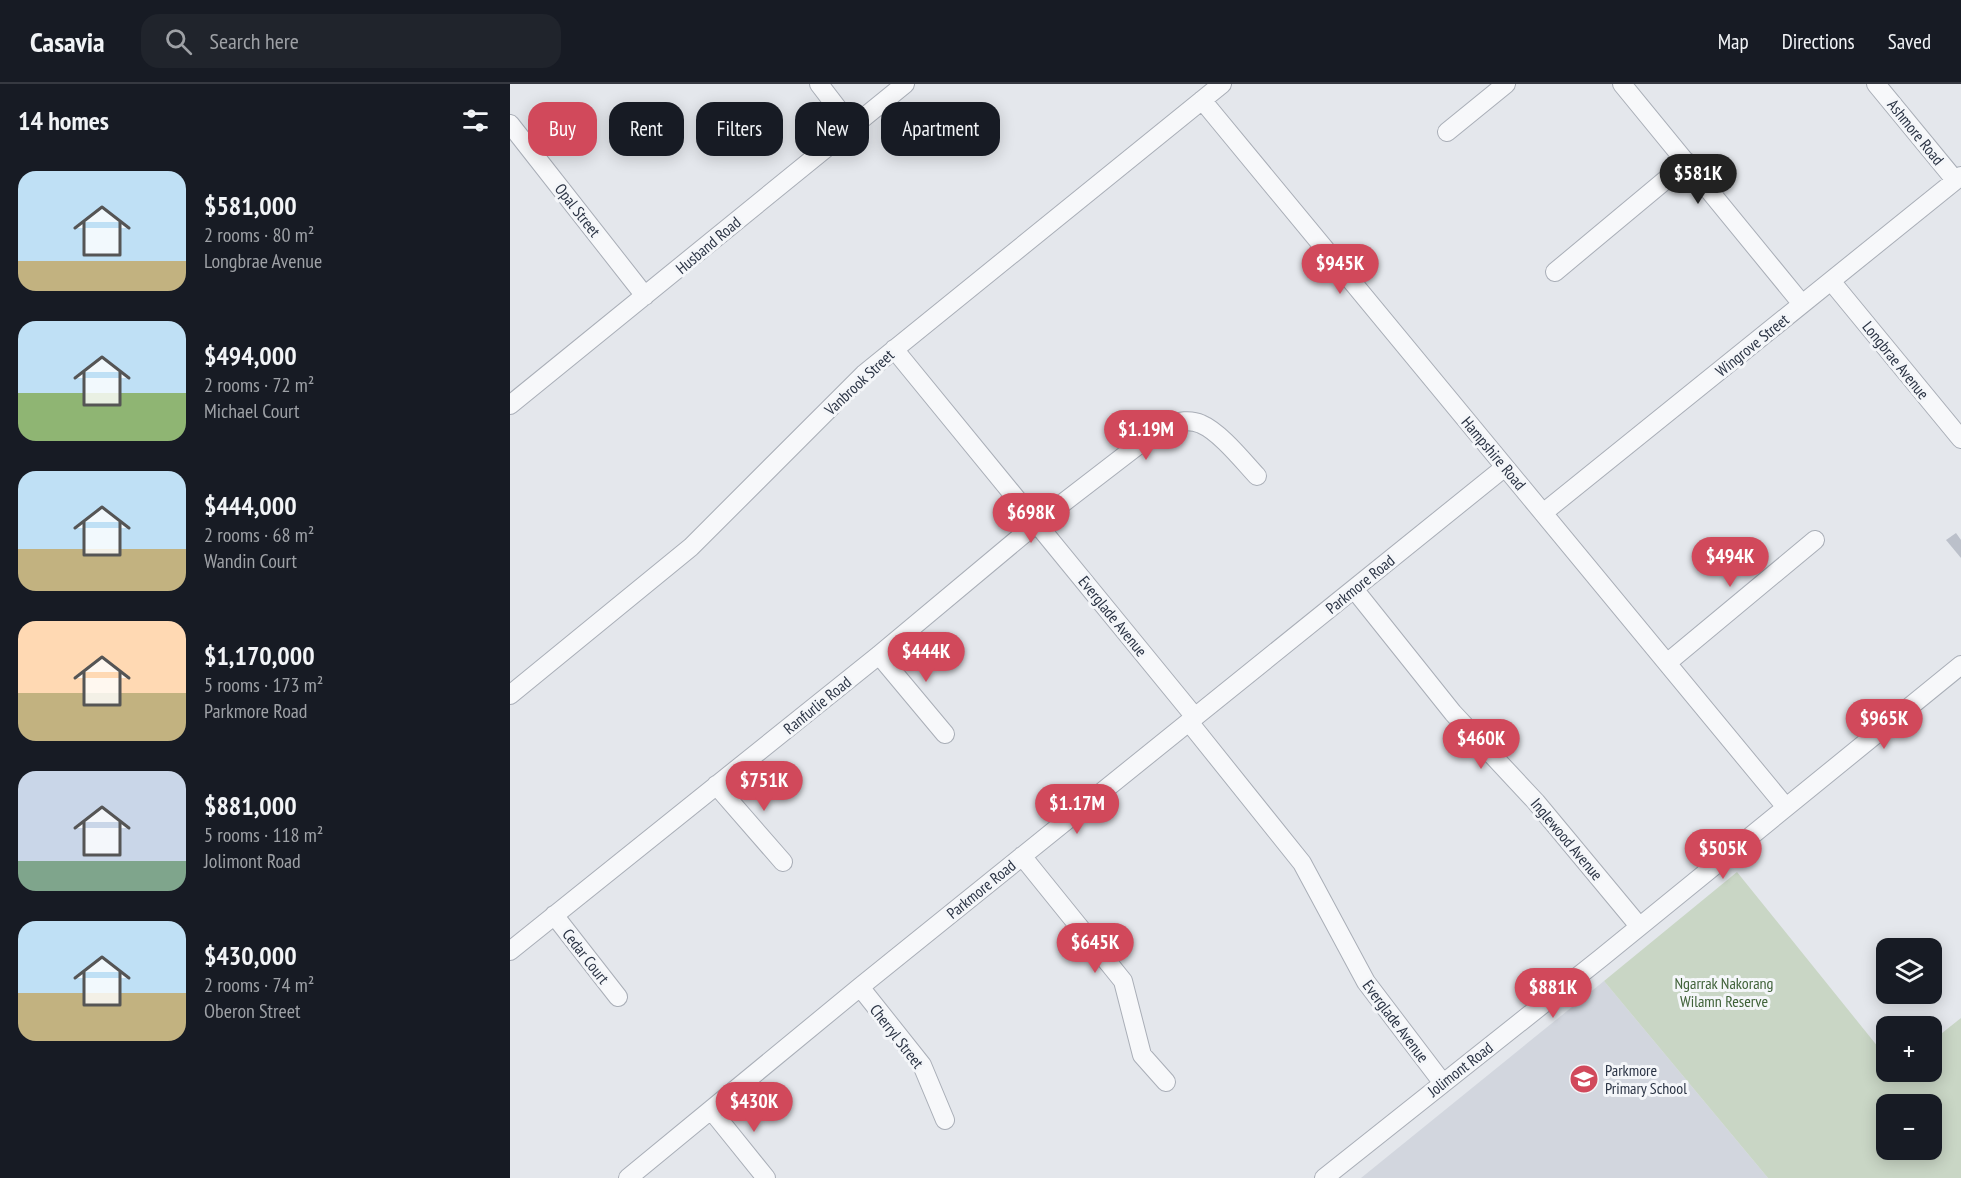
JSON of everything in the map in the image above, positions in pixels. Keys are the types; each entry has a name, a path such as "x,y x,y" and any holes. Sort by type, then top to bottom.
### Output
{"street":[{"path":"819,84 833,102"},
{"name":"Husband Road","path":"869,113 905,84"},
{"name":"Vanbrook Street","path":"510,695 691,547 864,374 1222,84"},
{"path":"1447,132 1506,84"},
{"path":"1622,84 1802,304"},
{"name":"Ashmore Road","path":"1876,84 1958,178"},
{"name":"Hampshire Road","path":"1202,100 1785,807"},
{"name":"Opal Street","path":"510,124 645,296"},
{"name":"Husband Road","path":"510,405 816,156"},
{"path":"1555,272 1687,162"},
{"name":"Wingrove Street","path":"1543,513 1958,178"},
{"name":"Longbrae Avenue","path":"1831,281 1961,439"},
{"name":"Everglade Avenue","path":"894,349 1037,523 1302,863 1366,982 1442,1082"},
{"name":"Ranfurlie Road","path":"510,951 879,655 1037,523 1162,426 1184,421 1201,424 1226,442 1257,476"},
{"name":"Parkmore Road","path":"628,1178 860,987 1505,467"},
{"path":"1667,663 1815,540"},
{"name":"Inglewood Avenue","path":"1354,589 1453,713 1536,802 1639,926"},
{"path":"879,655 945,734"},
{"name":"Jolimont Road","path":"1324,1178 1961,665"},
{"path":"717,785 783,862"},
{"path":"1022,856 1124,981 1142,1055 1166,1082"},
{"name":"Cedar Court","path":"554,915 618,997"},
{"name":"Cherryl Street","path":"860,987 922,1065 945,1120"},
{"path":"712,1110 766,1178"}],"shaded area":[{"name":"Parkmore Primary School","path":"1604,981 1768,1178 1361,1178"}],"green space":[{"name":"Ngarrak Nakorang Wilamn Reserve","path":"1737,872 1876,1044 1876,1082 1942,1082 1942,1033 1961,1018 1961,1178 1768,1178 1604,981"}],"building":[{"path":"1956,533 1961,540 1961,558 1946,540"}],"place":[{"name":"Parkmore Primary School","path":"1584,1079"}]}
